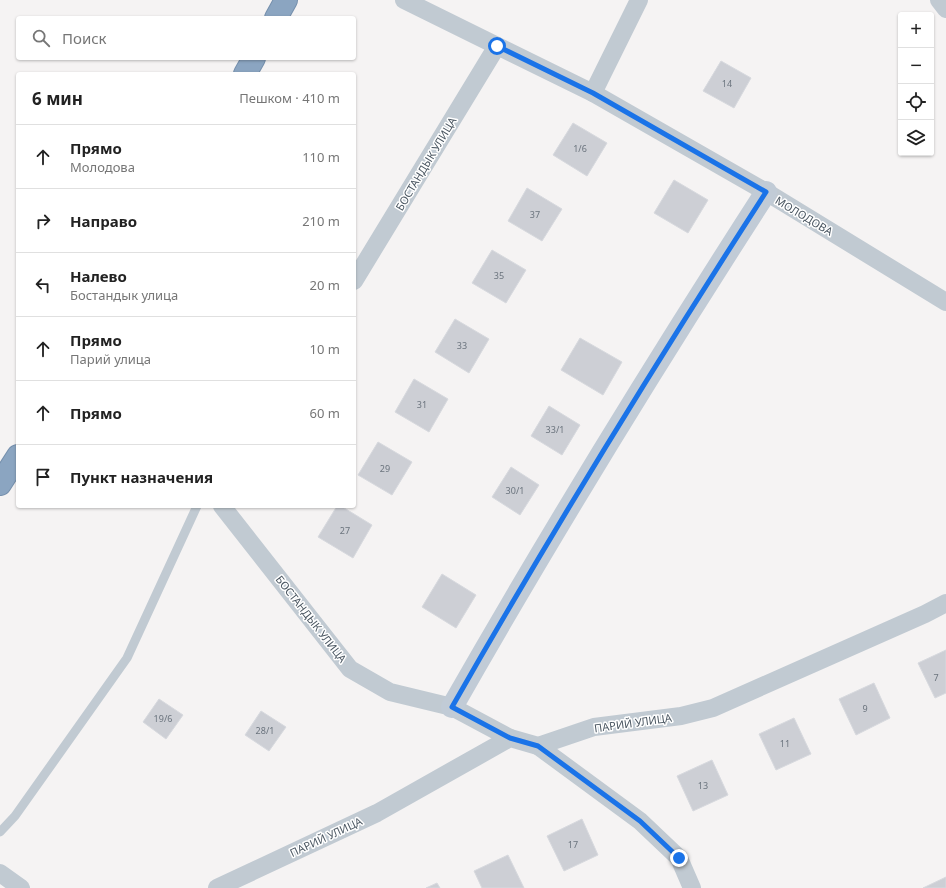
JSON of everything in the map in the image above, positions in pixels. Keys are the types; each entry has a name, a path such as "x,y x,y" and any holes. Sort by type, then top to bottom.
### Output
{"highway":[{"path":"277,16 286,0"},
{"path":"246,72 253,60"},
{"path":"0,484 16,459"}],"street":[{"name":"МОЛОДОВА","path":"404,0 593,93 766,192 946,302"},
{"path":"593,93 639,0"},
{"path":"939,0 946,9"},
{"name":"БОСТАНДЫК УЛИЦА","path":"356,278 497,46"},
{"path":"452,707 538,559 694,304 766,192"},
{"name":"БОСТАНДЫК УЛИЦА","path":"224,508 350,669 390,692 452,707 510,738"},
{"name":"ПАРИЙ УЛИЦА","path":"538,746 594,727 681,716 713,708 918,617 946,603"},
{"path":"510,738 538,746 640,821 679,858 692,888"},
{"name":"ПАРИЙ УЛИЦА","path":"217,888 377,813 510,738"},
{"path":"0,873 21,888"}],"lane":[{"path":"0,832 15,816 127,658 197,508"}],"building":[{"path":"721,61 751,78 734,108 703,91"},
{"path":"573,123 607,143 587,176 553,155"},
{"path":"674,180 708,200 688,233 654,213"},
{"path":"527,188 562,209 542,241 508,221"},
{"path":"492,250 526,270 506,303 472,283"},
{"path":"455,319 489,339 469,373 435,352"},
{"path":"580,338 622,362 603,395 561,370"},
{"path":"414,379 448,399 429,432 395,412"},
{"path":"549,406 580,425 562,455 531,436"},
{"path":"378,442 412,462 392,495 358,475"},
{"path":"511,467 539,485 520,515 492,497"},
{"path":"336,508 344,508 372,525 353,558 318,537"},
{"path":"442,574 476,595 456,628 422,607"},
{"path":"946,650 946,693 935,698 918,663"},
{"path":"874,683 890,718 856,735 839,699"},
{"path":"159,699 183,715 166,739 143,722"},
{"path":"261,711 286,727 269,751 245,735"},
{"path":"794,718 811,754 776,770 759,734"},
{"path":"712,760 728,795 693,811 677,776"},
{"path":"582,819 598,855 564,871 547,836"},
{"path":"508,855 524,888 482,888 474,871"},
{"path":"946,877 946,888 923,888"},
{"path":"437,883 440,888 426,888"}],"route":[{"path":"497,46 593,93 766,192 694,304 510,606 452,707 510,738 538,746 640,821 679,858"}]}
